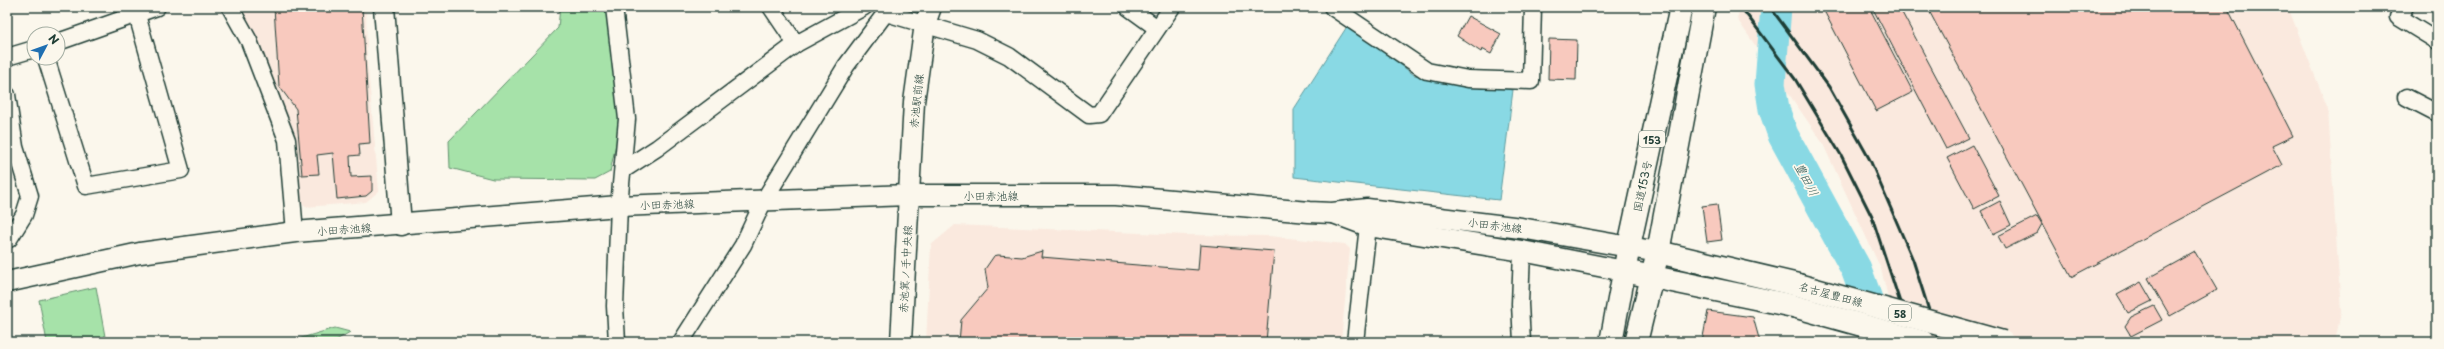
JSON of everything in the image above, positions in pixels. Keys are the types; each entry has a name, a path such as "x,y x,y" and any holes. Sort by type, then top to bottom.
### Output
{"main road":[{"name":"国道153号","path":"1611,342 1629,246 1681,7"},
{"name":"153","path":"1636,342 1658,252 1704,7"},
{"name":"名古屋豊田線","path":"1658,252 1798,285 2003,342"},
{"name":"名古屋豊田線","path":"1624,271 1793,306 1923,342"}],"street":[{"path":"66,39 157,7"},
{"path":"230,7 249,41 287,140 295,232"},
{"path":"384,7 401,225"},
{"path":"614,7 627,119 620,206 615,306 617,342"},
{"path":"771,7 796,44"},
{"path":"623,170 657,148 796,44 864,7"},
{"path":"1128,7 1157,28"},
{"path":"681,342 742,245 764,200 846,66 888,10 928,15 1009,56 1089,115 1099,114 1172,7"},
{"path":"1332,7 1427,71 1468,79 1531,81 1533,7"},
{"path":"2405,7 2398,17 2437,41"},
{"path":"48,66 86,186 181,170 137,15"},
{"name":"赤池駅前線","path":"908,196 914,102 928,15"},
{"path":"7,57 26,51"},
{"path":"7,95 11,148 30,196 24,215 9,239"},
{"path":"2406,97 2437,113"},
{"name":"小田赤池線","path":"7,282 140,253 295,232 401,225 620,206 908,196 1116,195 1332,213 1367,209 1522,228 1658,252"},
{"name":"赤池箕ノ手中央線","path":"901,342 908,196"},
{"name":"小田赤池線","path":"1332,213 1368,226 1522,251 1624,271"},
{"path":"1354,342 1368,226"},
{"path":"1522,251 1520,304 1522,342"}],"shaded area":[{"path":"240,7 366,7 367,57 379,191 366,202 306,207 299,200 294,136 246,18"},
{"path":"1740,7 2288,7 2328,109 2341,312 2335,342 1899,342 1881,269 1822,142 1737,19"},
{"path":"955,225 1187,235 1269,236 1345,244 1350,249 1341,342 926,342 931,245"}],"green space":[{"path":"560,7 610,7 621,120 610,172 595,180 493,179 450,168 449,141 558,28"},
{"path":"96,287 106,342 47,342 39,300"},
{"path":"335,328 350,332 333,342 288,342"}],"water":[{"path":"1348,25 1414,75 1513,90 1499,200 1294,177 1294,109"}],"building":[{"path":"274,7 362,7 370,143 359,144 360,155 350,156 351,177 372,176 372,191 366,196 337,199 333,153 317,155 319,174 302,175 296,109 279,86"},
{"path":"1822,7 1869,7 1913,92 1876,111"},
{"path":"1872,7 1899,7 1969,138 1946,149"},
{"path":"1927,7 2227,7 2293,136 2272,146 2282,165 2071,277"},
{"path":"1468,16 1501,34 1491,54 1482,49 1481,52 1457,36"},
{"path":"1549,39 1577,40 1576,80 1548,79"},
{"path":"1972,145 1999,196 1974,209 1947,158"},
{"path":"2000,201 2011,225 1993,234 1981,211"},
{"path":"1717,204 1722,240 1707,242 1702,206"},
{"path":"2037,216 2042,224 2037,233 2005,249 1998,236"},
{"path":"1200,245 1274,251 1266,342 959,342 961,320 988,288 985,269 994,256 1022,257 1042,251 1041,257 1198,270"},
{"path":"2195,252 2217,290 2170,316 2148,278"},
{"path":"2141,282 2152,301 2128,313 2117,295"},
{"path":"2154,306 2162,320 2131,336 2125,326 2131,317"},
{"path":"1708,311 1753,317 1760,342 1702,342"}],"waterway":[{"name":"豊田川","path":"1776,7 1770,84 1774,109 1783,135 1856,269 1879,332"}],"railway":[{"path":"1741,7 1795,79 1841,155 1872,217 1913,342"},
{"path":"1770,7 1829,87 1870,160 1913,260 1939,342"}]}
